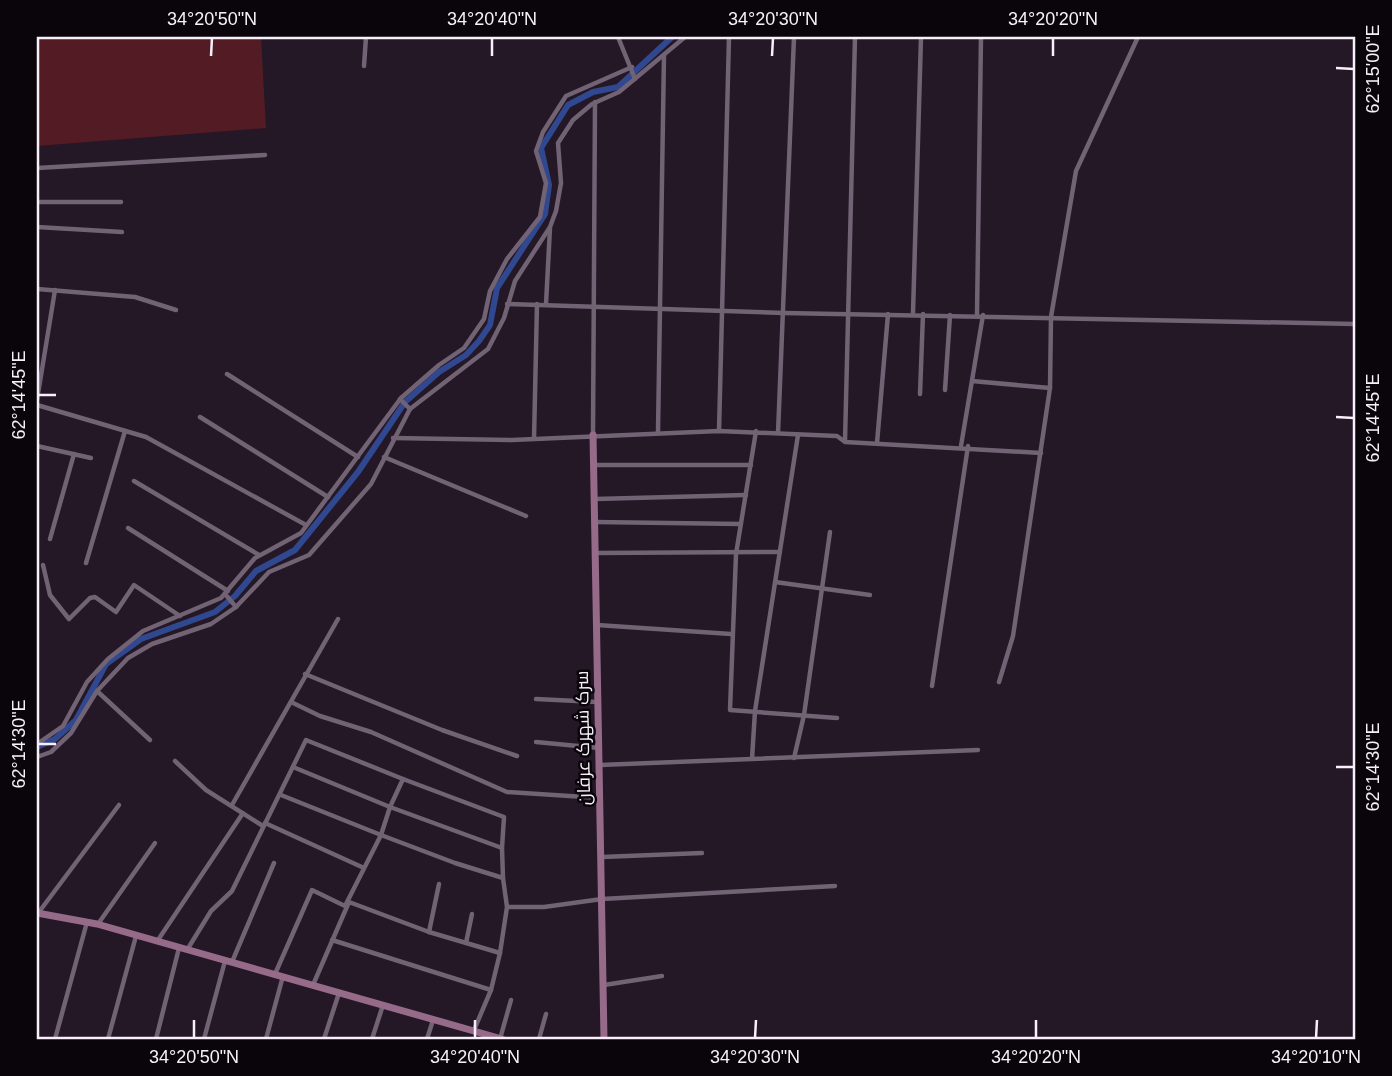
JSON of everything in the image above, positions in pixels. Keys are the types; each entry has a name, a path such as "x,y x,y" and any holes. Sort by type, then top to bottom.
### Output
{"street":[{"path":"364,66 366,37"},
{"path":"618,37 635,77"},
{"path":"546,304 550,227 561,183 558,143 573,120 595,102 619,92 685,37"},
{"path":"719,431 729,37"},
{"path":"778,433 794,37"},
{"path":"845,442 855,37"},
{"path":"913,313 921,37"},
{"path":"961,446 980,315 981,37"},
{"path":"999,682 1013,636 1041,453 1050,388 1051,317 1076,171 1138,37"},
{"path":"658,432 664,55"},
{"path":"37,744 63,726 87,682 108,659 143,631 181,617 227,593 260,556 301,533 400,399 439,365 464,348 478,330 490,291 507,259 540,217 546,184 536,151 542,132 566,96 632,66"},
{"path":"593,435 595,102"},
{"path":"37,168 265,155"},
{"path":"37,202 121,202"},
{"path":"37,227 122,232"},
{"path":"37,757 51,752 71,733 97,691 128,658 152,644 211,624 236,607 270,572 309,555 371,484 410,409 488,349 515,281 550,227"},
{"path":"37,289 135,297 176,310"},
{"path":"55,290 37,403 146,437 306,526"},
{"path":"507,304 784,313 913,313 1355,324"},
{"path":"534,439 537,304"},
{"path":"877,443 888,314"},
{"path":"920,394 923,314"},
{"path":"945,390 950,315"},
{"path":"227,374 358,457"},
{"path":"972,380 1050,388"},
{"path":"400,399 410,409"},
{"path":"200,417 328,497"},
{"path":"86,563 125,431"},
{"path":"393,438 534,439 658,432 756,431 837,436 845,442 968,446 1041,453"},
{"path":"756,431 736,554 730,710 837,718"},
{"name":"سرک شهرک عرفان","path":"593,435 604,1039"},
{"path":"752,759 755,711 798,435"},
{"path":"37,446 91,458"},
{"path":"932,687 968,446"},
{"path":"50,539 74,454"},
{"path":"384,457 526,516"},
{"path":"593,466 751,464"},
{"path":"134,481 260,556"},
{"path":"594,499 746,495"},
{"path":"595,522 741,523"},
{"path":"128,528 227,593 236,607"},
{"path":"794,758 804,715 830,532"},
{"path":"595,553 780,552"},
{"path":"43,565 50,595 69,619 90,598 95,597 116,612 134,585 181,617"},
{"path":"775,582 870,595"},
{"path":"232,806 338,619"},
{"path":"597,625 731,634"},
{"path":"305,674 442,730 517,756"},
{"path":"97,691 150,740"},
{"path":"536,699 598,702"},
{"path":"291,702 320,716 371,732 507,792 600,798"},
{"path":"156,1039 183,949 211,911 232,891 306,740 504,817 502,848 507,907 491,990 474,1030"},
{"path":"536,742 599,748"},
{"path":"600,765 978,750"},
{"path":"175,761 206,790 243,813 364,868"},
{"path":"293,767 390,807 502,848"},
{"path":"313,985 381,835 403,779"},
{"path":"280,794 381,835 503,878"},
{"path":"119,806 37,913 97,924 434,1018 496,1038 511,1000"},
{"path":"157,942 243,813"},
{"path":"97,924 155,843"},
{"path":"602,858 702,853"},
{"path":"204,1039 228,962 274,863"},
{"path":"429,932 439,884"},
{"path":"507,907 544,907 602,900 835,886"},
{"path":"266,1039 279,975 312,890 345,906 349,902"},
{"path":"349,902 429,932 500,953"},
{"path":"466,943 472,914"},
{"path":"55,1039 87,922"},
{"path":"108,1039 136,936"},
{"path":"332,940 491,990"},
{"path":"604,985 662,976"},
{"path":"324,1039 339,992"},
{"path":"372,1039 383,1004"},
{"path":"539,1039 546,1014"},
{"path":"427,1039 434,1018"}],"shaded area":[{"path":"37,37 261,37 266,128 37,146"}],"waterway":[{"path":"37,747 55,739 76,720 106,664 141,639 215,612 235,596 256,571 295,550 358,472 405,402 439,372 466,355 490,325 497,288 545,214 549,185 541,148 568,105 593,92 618,87 672,37"}]}
